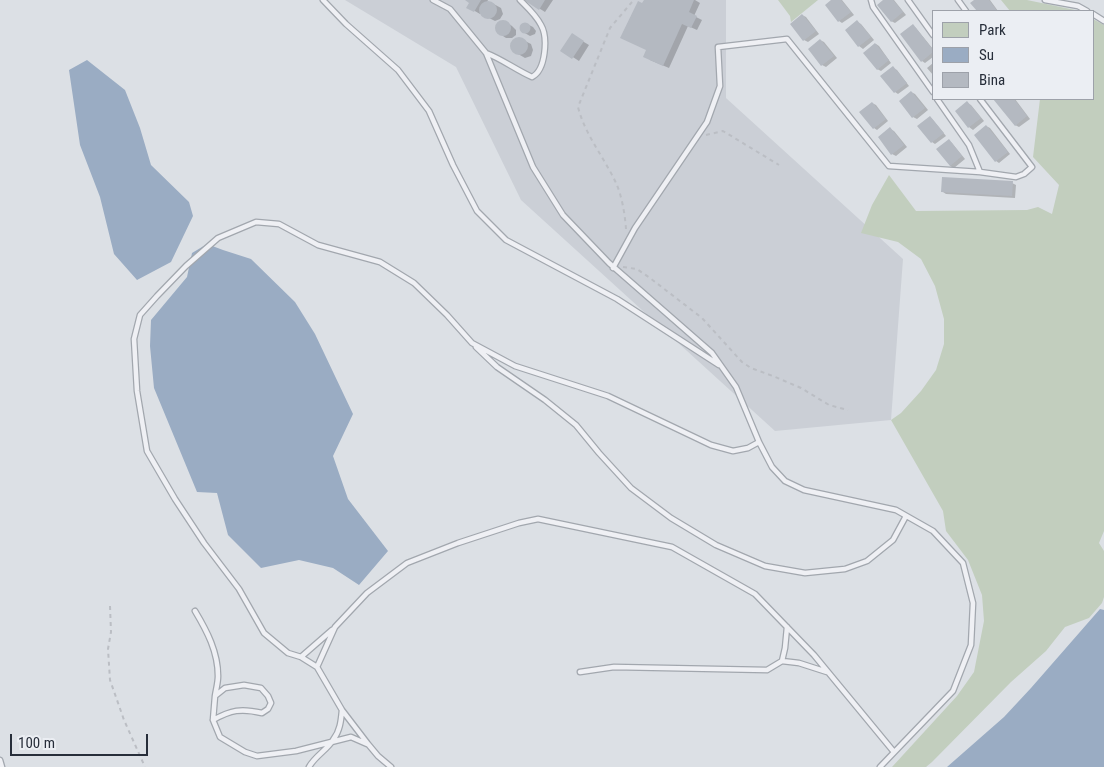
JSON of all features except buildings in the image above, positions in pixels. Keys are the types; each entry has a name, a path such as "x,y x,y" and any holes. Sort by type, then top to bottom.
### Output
{"lane":[{"path":"323,0 346,24 398,70 429,111 453,165 477,211 506,240 617,299 722,367"},
{"path":"433,0 450,9 486,53 533,167 563,215 614,268 712,353 736,387 759,442 772,467 785,481 804,490 896,510 933,531 963,563 973,603 971,645 953,691 880,767"},
{"path":"486,53 496,56 519,71 532,76 539,70 546,46 543,27 520,0"},
{"path":"871,0 873,7 932,91"},
{"path":"908,0 932,34"},
{"path":"1045,0 1078,6 1085,10"},
{"path":"614,268 635,228 707,122 720,86 718,47 787,39 890,166 980,172 1016,177 1024,174 1032,167 981,100"},
{"path":"938,100 970,145 980,172"},
{"path":"391,767 378,756 342,710 317,667 301,657 288,653 264,633 239,589 204,543 147,451 137,391 134,339 140,315 186,266 218,238 256,222 279,224 318,245 380,262 414,282 497,367 545,400 576,425 599,454 631,488 671,518 716,545 765,566 805,573 845,569 867,561 893,540 906,516"},
{"path":"472,343 515,366 608,396 710,445 733,451 748,448 759,442"},
{"path":"301,657 335,627 367,593 407,563 458,543 538,519 672,547 755,594 814,655 894,752"},
{"path":"195,611 206,628 215,652 218,677 213,720 220,737 245,752 257,756 296,751 351,736 368,744"},
{"path":"317,667 335,627"},
{"path":"782,661 786,627"},
{"path":"580,672 614,668 767,670 782,661 799,663 828,672"},
{"path":"213,720 232,711 262,713 268,709 271,703 261,688 244,685 225,688 215,696"},
{"path":"309,767 313,760 333,741 341,722 342,710"},
{"path":"0,760 2,767"}],"path":[{"path":"628,241 625,217 617,185 593,144 581,120 578,107 610,28 632,2"},
{"path":"696,138 723,131 779,165"},
{"path":"614,268 626,266 637,269 650,278 702,318 742,362 751,368 801,388 830,405 848,410"},
{"path":"110,606 111,632 108,649 110,680 124,720 145,767"}],"shaded area":[{"path":"345,0 726,0 726,98 903,259 891,420 775,431 521,200 456,67"}],"green space":[{"path":"778,0 818,0 791,22 790,16"},
{"path":"1001,0 1027,0 1075,10 1009,10"},
{"path":"1094,20 1104,25 1104,531 1099,543 1104,551 1104,597 1102,603 1089,618 1065,627 1046,651 1011,682 926,767 892,767 957,696 974,672 984,621 982,595 968,560 946,531 943,511 891,420 901,413 921,391 936,370 944,344 944,319 935,286 921,259 898,242 861,233 872,205 889,175 916,211 1027,210 1038,207 1052,214 1059,185 1033,157 1040,100 1094,100"}],"water":[{"path":"87,60 125,90 140,128 151,165 189,202 193,216 171,262 137,280 114,254 100,197 80,145 69,70"},
{"path":"207,244 251,259 295,302 315,334 353,414 333,456 348,499 388,551 359,585 333,568 299,560 261,568 228,535 217,493 197,492 154,388 150,346 151,320 187,277 192,253"},
{"path":"1100,609 1104,610 1104,767 947,767 1004,717"}]}
